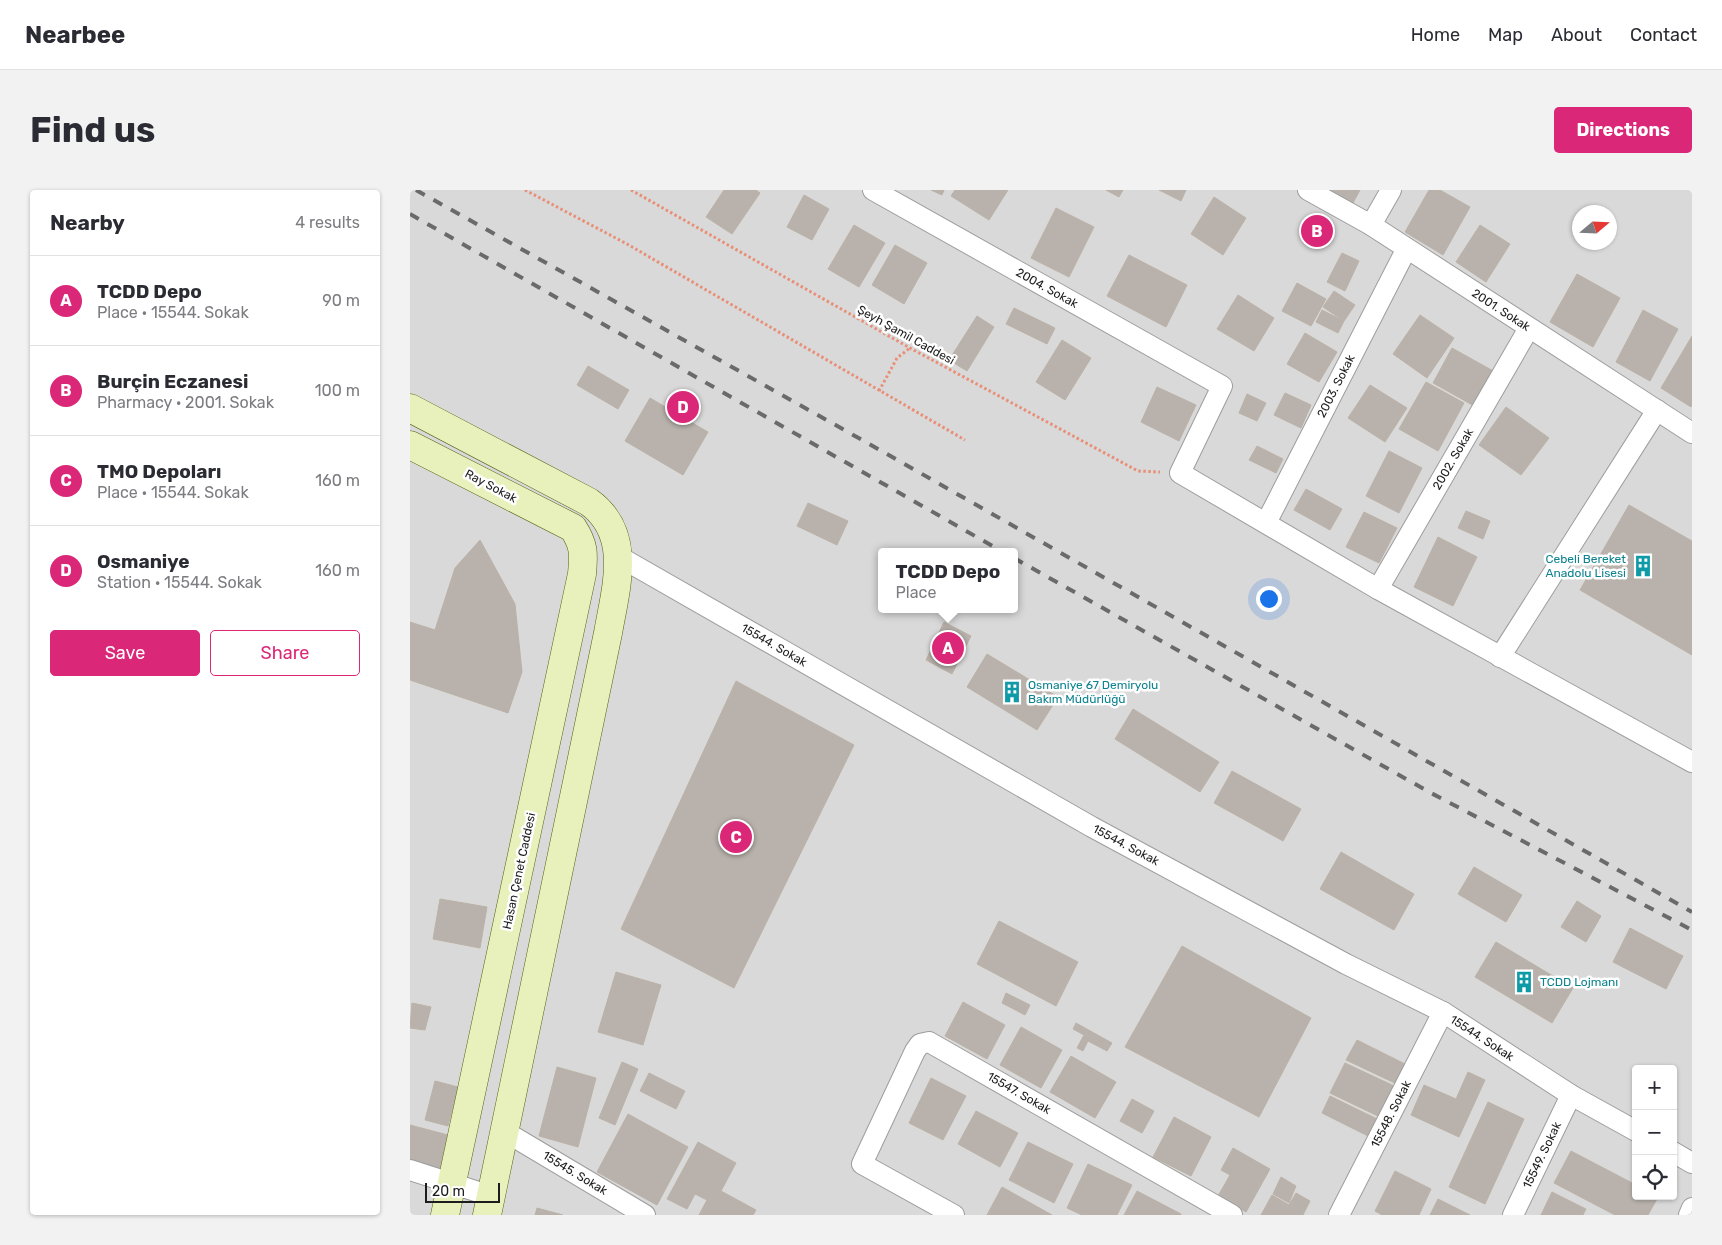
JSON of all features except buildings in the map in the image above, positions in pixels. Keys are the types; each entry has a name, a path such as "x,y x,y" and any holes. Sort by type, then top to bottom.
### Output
{"street":[{"name":"2004. Sokak","path":"873,190 1222,386 1180,473"},
{"name":"2001. Sokak","path":"1308,190 1371,225 1406,250 1692,433"},
{"path":"1371,225 1391,190"},
{"name":"2003. Sokak","path":"1266,523 1406,250"},
{"name":"2002. Sokak","path":"1378,589 1529,328"},
{"path":"410,408 598,509 612,528 618,556 608,633 489,1206 452,1182 410,1170"},
{"path":"1500,657 1657,410"},
{"name":"Ray Sokak","path":"410,445 573,528"},
{"path":"1180,473 1378,589 1692,762"},
{"name":"Hasan Çenet Caddesi","path":"445,1215 582,574 582,542 573,528"},
{"name":"15544. Sokak","path":"618,556 1092,827 1346,964 1443,1012 1571,1095 1632,1129"},
{"name":"15548. Sokak","path":"1339,1215 1443,1012"},
{"name":"15547. Sokak","path":"954,1215 862,1164 915,1051 920,1044 929,1042 1232,1215"},
{"name":"15549. Sokak","path":"1512,1215 1571,1095"},
{"name":"15545. Sokak","path":"504,1131 645,1215"},
{"path":"1677,1154 1692,1163"},
{"path":"1689,1215 1692,1208"}],"path":[{"path":"525,190 627,244 965,440"},
{"name":"Şeyh Şamil Caddesi","path":"631,190 910,348 1138,470 1180,473"},
{"path":"879,391 896,358 910,348"}],"shaded area":[{"path":"410,190 1692,190 1692,1215 410,1215"}],"railway":[{"path":"416,190 864,441 1692,912"},
{"path":"410,214 996,548"},
{"path":"1018,560 1431,793 1692,930"}],"place":[{"name":"Burçin Eczanesi","path":"1317,231"},
{"name":"Osmaniye","path":"683,407"},
{"name":"Cebeli Bereket Anadolu Lisesi","path":"1643,566"},
{"name":"TCDD Depo","path":"948,648"},
{"name":"Osmaniye 67 Demiryolu Bakım Müdürlüğü","path":"1012,692"},
{"name":"TMO Depoları","path":"736,837"},
{"name":"TCDD Lojmanı","path":"1524,982"}]}
